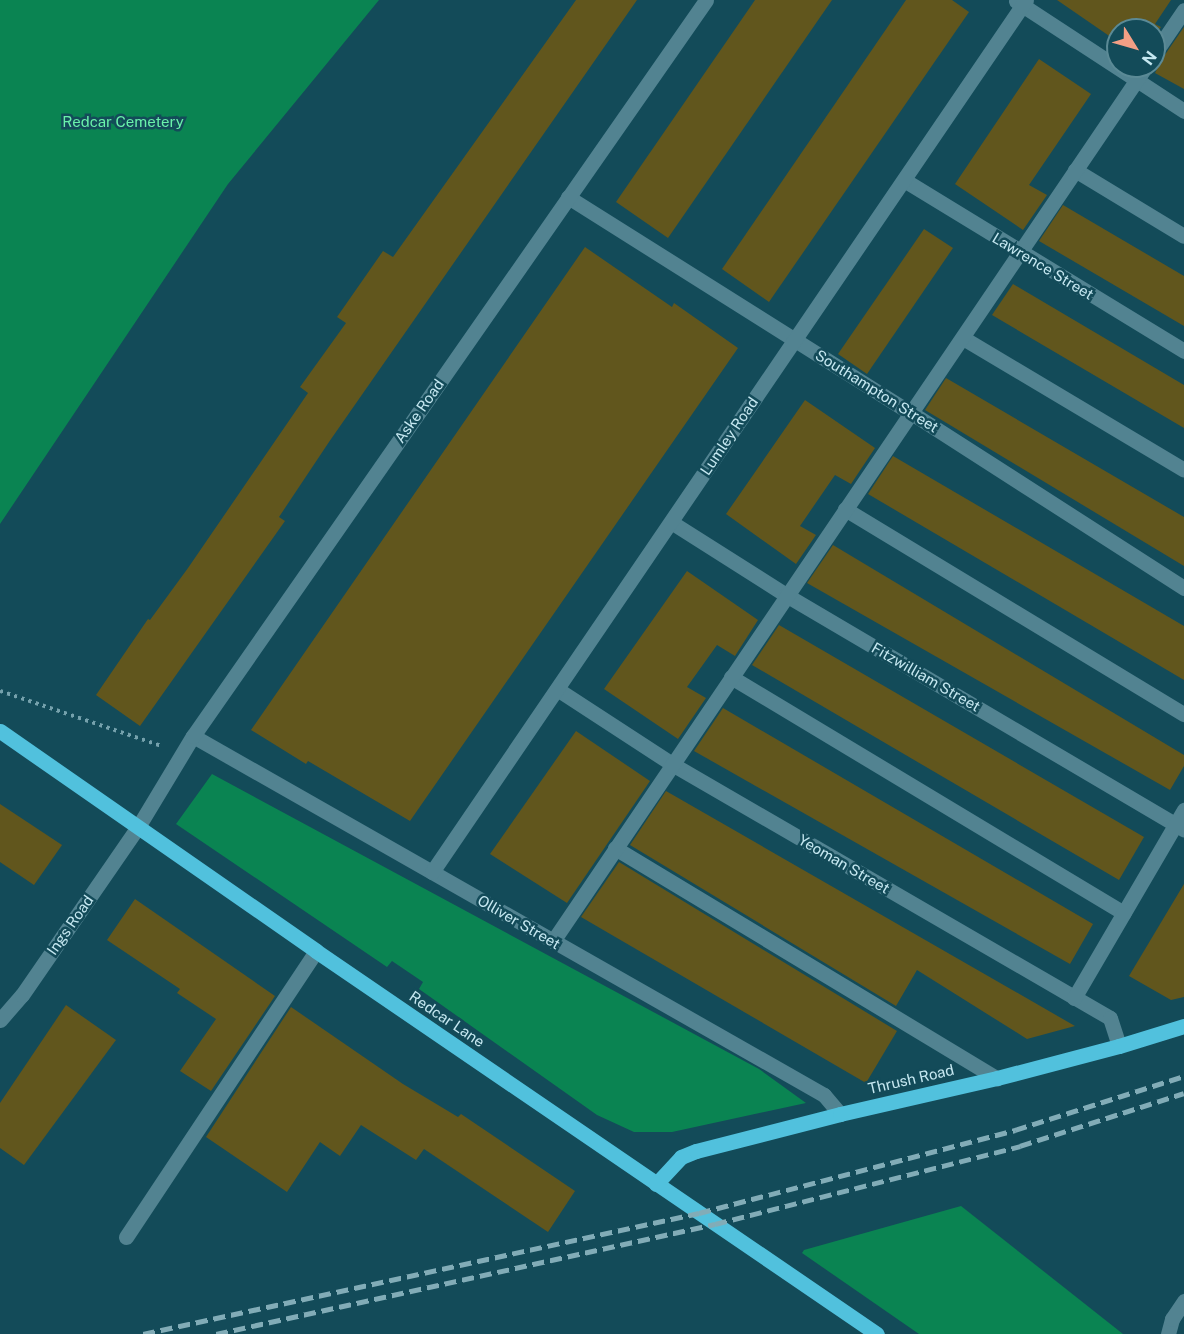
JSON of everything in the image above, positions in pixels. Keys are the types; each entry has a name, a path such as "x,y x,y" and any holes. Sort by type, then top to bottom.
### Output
{"main road":[{"name":"Redcar Lane","path":"0,731 316,951 877,1334"},
{"name":"Thrush Road","path":"656,1184 675,1162 696,1151 840,1114 997,1078 1119,1046 1184,1026"}],"street":[{"name":"Aske Road","path":"138,827 192,736 706,0"},
{"path":"1021,2 1184,111"},
{"name":"Lumley Road","path":"432,872 904,180 1021,2"},
{"path":"1166,36 1184,10"},
{"path":"553,941 1138,78"},
{"path":"1075,170 1184,236"},
{"name":"Lawrence Street","path":"904,180 1184,351"},
{"name":"Southampton Street","path":"568,197 1184,588"},
{"path":"963,338 1184,470"},
{"path":"844,509 1184,714"},
{"name":"Fitzwilliam Street","path":"671,522 786,595 1180,826"},
{"path":"731,677 1124,913"},
{"name":"Yeoman Street","path":"557,689 672,764 1110,1018 1119,1046"},
{"name":"Olliver Street","path":"192,736 824,1095 840,1114"},
{"path":"1074,998 1124,913 1180,826 1184,810"},
{"name":"Ings Road","path":"0,1020 22,995 138,827"},
{"path":"615,848 997,1078"},
{"path":"126,1237 316,951"},
{"path":"1168,1334 1172,1319 1184,1301"}],"path":[{"path":"0,690 182,753"}],"green space":[{"name":"Redcar Cemetery","path":"0,0 379,0 228,184 0,524"},
{"path":"212,774 759,1069 806,1103 672,1132 634,1132 597,1115 419,989 423,982 392,961 387,967 176,824"},
{"path":"961,1206 1123,1334 919,1334 802,1253 804,1250"}],"building":[{"path":"576,0 637,0 329,442 279,517 285,521 140,726 96,695 148,619 150,620 188,568 308,393 300,387 346,323 337,317 383,251 393,257"},
{"path":"755,0 832,0 668,238 616,202"},
{"path":"906,0 952,0 969,12 769,302 722,269"},
{"path":"1057,0 1171,0 1159,18 1106,18 1106,34"},
{"path":"1184,27 1184,89 1164,78 1166,78 1166,53"},
{"path":"1039,59 1091,94 1029,185 1047,195 1023,230 955,184"},
{"path":"1063,205 1184,276 1184,326 1039,241"},
{"path":"924,229 953,248 867,374 838,354"},
{"path":"585,247 672,307 674,303 738,348 410,821 308,761 306,764 251,730"},
{"path":"1013,284 1184,385 1184,428 992,315"},
{"path":"946,378 1184,517 1184,566 925,410"},
{"path":"805,400 875,448 851,484 835,475 800,526 816,535 796,564 726,514"},
{"path":"893,456 1184,626 1184,680 868,494"},
{"path":"833,545 1184,755 1184,766 1170,790 807,583"},
{"path":"687,571 758,620 735,656 717,645 687,687 706,698 678,739 604,689"},
{"path":"779,625 1144,837 1119,880 752,665"},
{"path":"723,708 1093,924 1070,964 694,751"},
{"path":"576,731 650,781 567,903 490,854"},
{"path":"666,791 1075,1026 1027,1039 917,970 896,1006 630,845"},
{"path":"0,804 62,845 34,885 0,862"},
{"path":"619,862 897,1031 866,1083 581,917"},
{"path":"1184,884 1184,997 1171,1000 1129,976"},
{"path":"135,899 275,996 211,1091 180,1071 216,1019 177,993 180,989 107,940"},
{"path":"66,1005 116,1040 24,1165 0,1148 0,1103"},
{"path":"291,1007 403,1084 458,1117 461,1114 575,1191 548,1232 424,1149 416,1160 361,1125 340,1156 320,1142 287,1192 206,1137"}],"railway":[{"path":"143,1334 699,1213 1015,1130 1184,1076"},
{"path":"216,1334 715,1224 1020,1146 1184,1093"}]}
